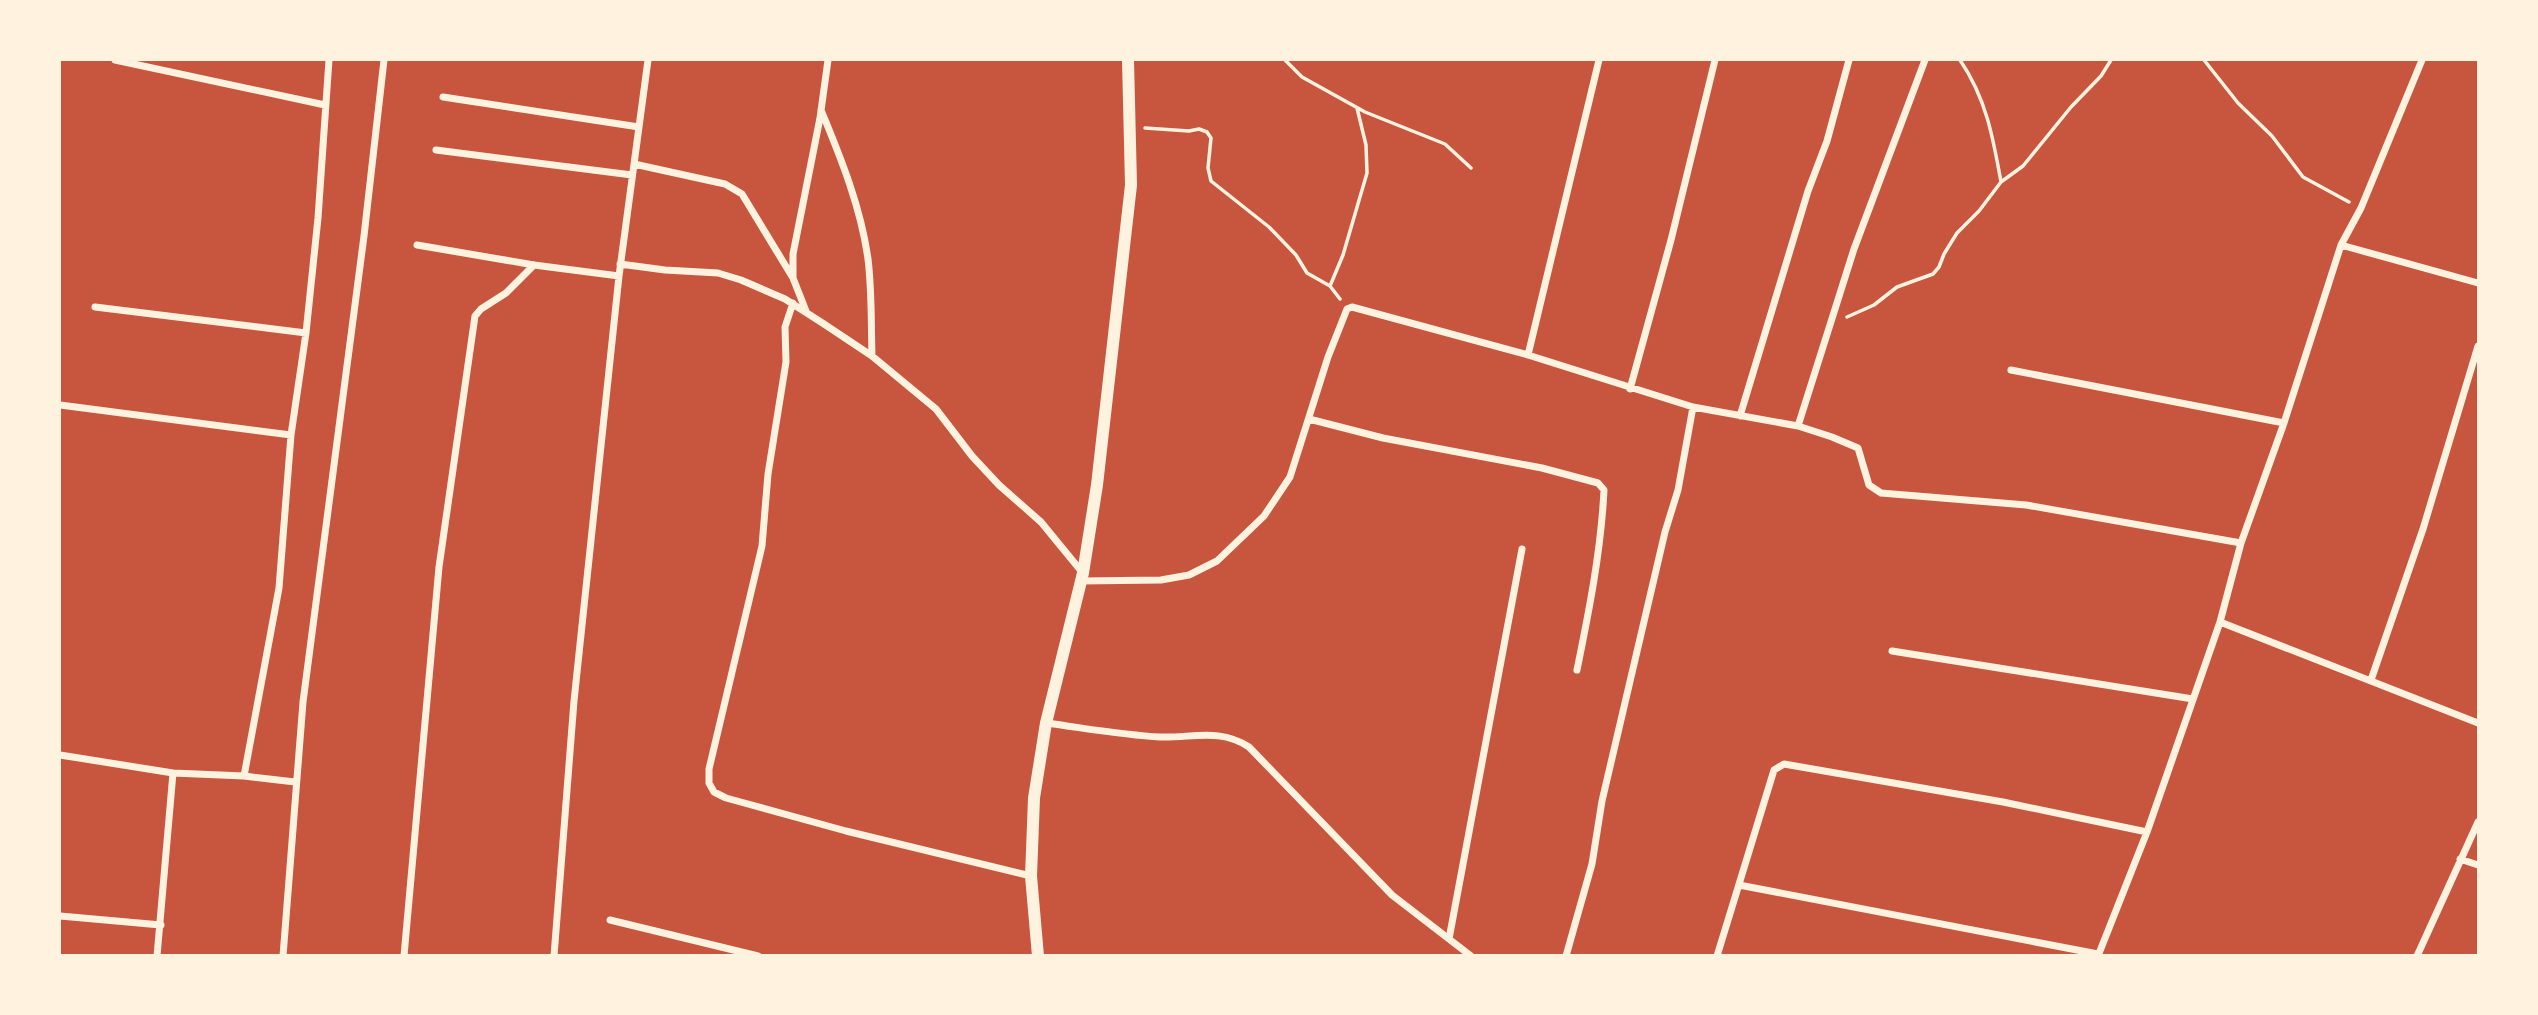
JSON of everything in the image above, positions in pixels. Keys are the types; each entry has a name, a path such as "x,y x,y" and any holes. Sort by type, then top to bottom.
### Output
{"street":[{"path":"115,60 325,105"},
{"path":"244,776 279,588 291,435 306,333 318,218 329,60"},
{"path":"283,956 295,782 319,566 364,236 384,60"},
{"path":"554,956 574,701 620,264 648,60"},
{"path":"793,278 793,254 828,60"},
{"path":"1038,956 1031,876 1034,798 1046,723 1082,577 1097,485 1131,185 1128,60"},
{"path":"1528,355 1599,60"},
{"path":"1630,389 1671,240 1715,60"},
{"path":"1740,416 1808,191 1827,141 1849,60"},
{"path":"1798,426 1858,237 1925,60"},
{"path":"1738,885 2098,955 2147,832 2220,622 2241,543 2284,424 2341,245 2361,208 2422,60"},
{"path":"443,97 639,127"},
{"path":"821,110 840,155 861,224 868,259 872,356"},
{"path":"436,150 632,175"},
{"path":"634,164 725,184 742,194 793,278 806,312"},
{"path":"417,245 619,276"},
{"path":"2341,245 2479,283"},
{"path":"620,264 718,273 741,280 793,303 872,356 936,409 972,456 999,485 1041,522 1082,577"},
{"path":"404,956 439,567 475,316 506,293 534,265"},
{"path":"793,303 785,327 786,362 768,474 762,546 715,738 709,783 714,792 726,798 846,831 1031,876"},
{"path":"95,307 306,333"},
{"path":"1082,577 1161,580 1189,575 1217,561 1264,516 1290,477 1328,357 1347,309 1356,308 1528,355 1693,407 1798,426 1832,437 1858,448 1869,485 1881,493 2026,505 2241,543"},
{"path":"2371,680 2423,528 2479,346"},
{"path":"2011,370 2284,424"},
{"path":"60,405 291,435"},
{"path":"1566,956 1592,864 1602,801 1665,532 1678,490 1693,407"},
{"path":"1309,419 1383,438 1542,468 1598,483 1604,490 1603,512 1591,603 1577,670"},
{"path":"1449,939 1522,550"},
{"path":"2220,622 2479,723"},
{"path":"1892,651 2193,699"},
{"path":"1046,723 1160,737 1224,735 1236,738 1249,747 1392,895 1449,939 1458,952 1471,956"},
{"path":"60,755 173,773 244,776 295,782"},
{"path":"1717,956 1774,770 1784,764 2003,802 2147,832"},
{"path":"157,956 173,773"},
{"path":"2417,955 2479,821"},
{"path":"2460,859 2479,865"},
{"path":"60,916 161,925"},
{"path":"610,920 725,952 758,956"}],"path":[{"path":"1285,60 1302,77 1357,108 1445,144 1471,168"},
{"path":"1960,60 1978,87 1988,118 2001,182"},
{"path":"1830,323 1860,312 1897,287 1933,274 1940,267 1944,254 1957,233 1979,211 2001,182 2023,166 2112,60"},
{"path":"2204,60 2238,103 2272,136 2303,177 2361,208"},
{"path":"1330,286 1343,255 1367,173 1366,145 1357,108"},
{"path":"1131,129 1199,129 1207,132 1211,138 1208,168 1211,181 1247,208 1287,244 1307,272 1330,286 1347,309"}]}
